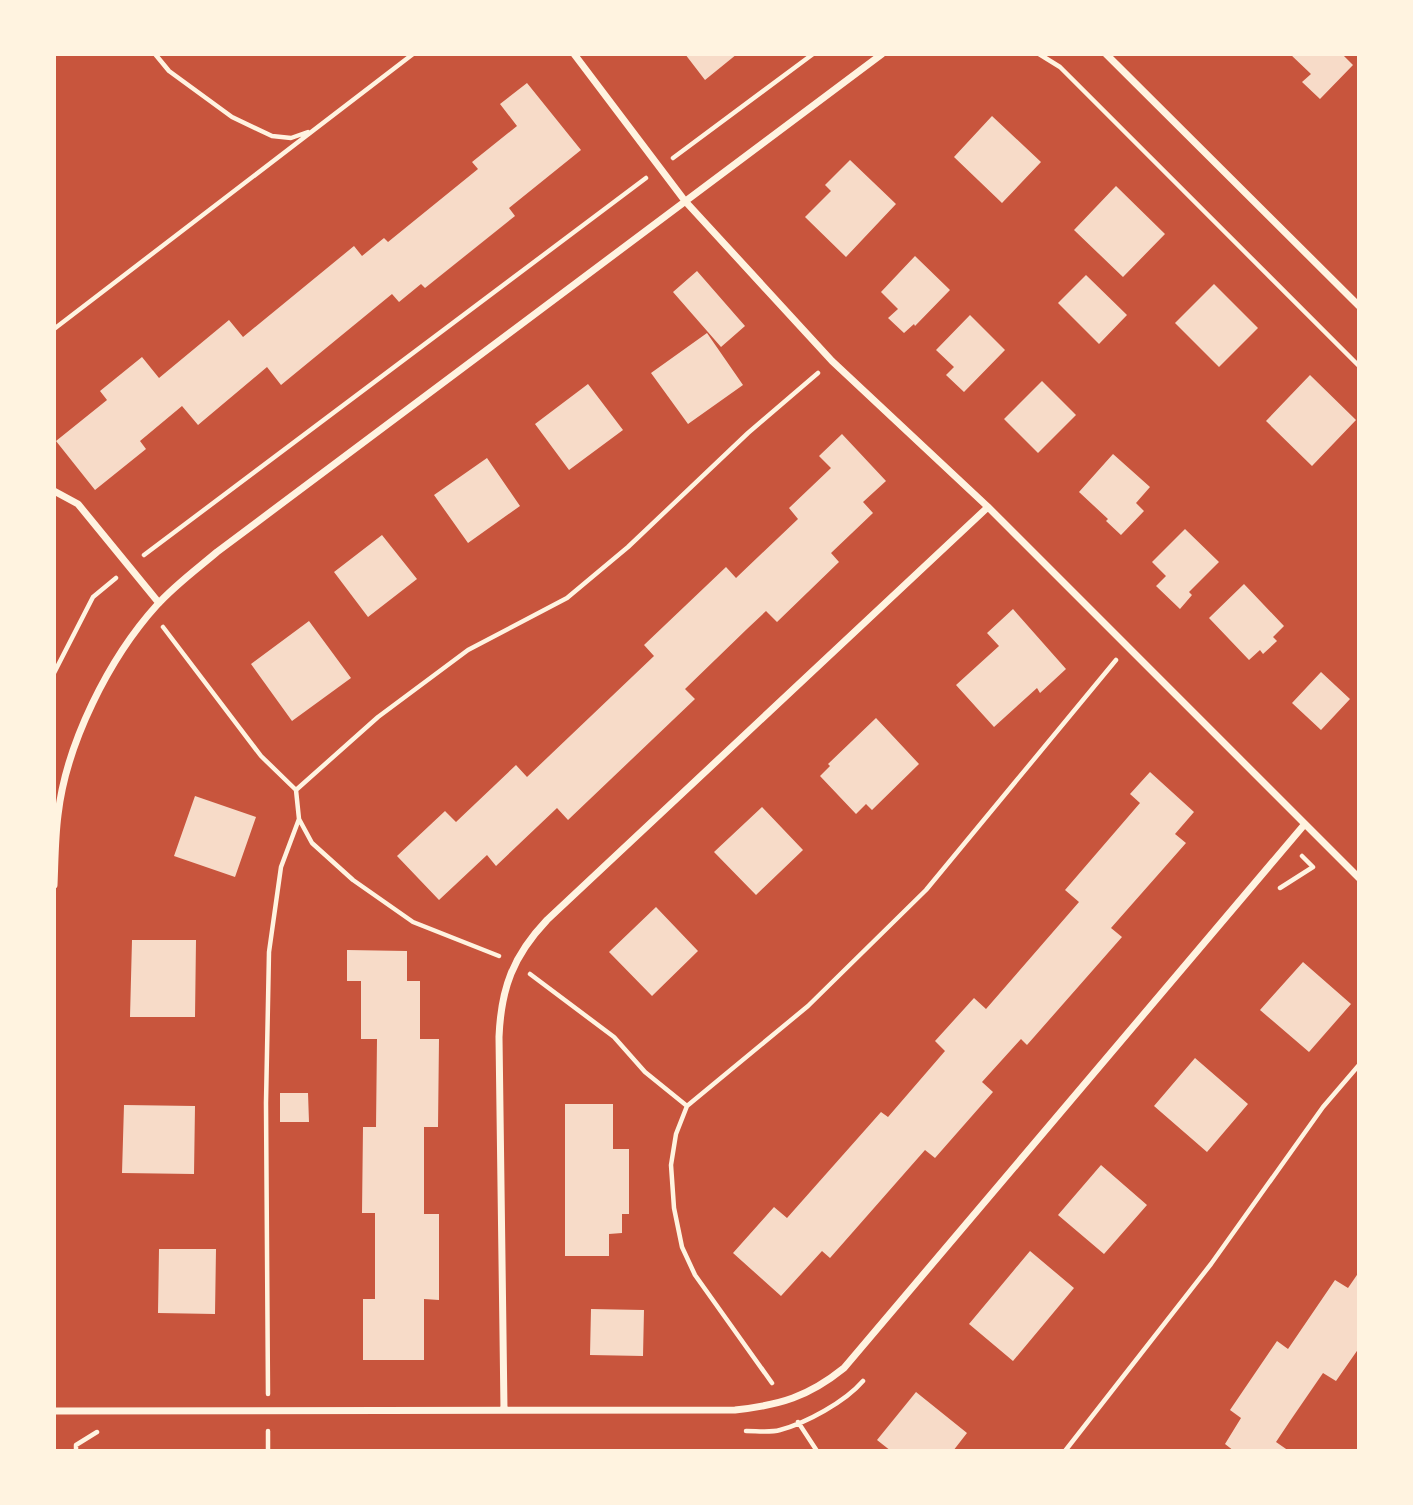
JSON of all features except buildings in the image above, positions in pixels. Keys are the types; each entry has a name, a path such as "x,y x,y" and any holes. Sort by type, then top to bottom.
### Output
{"street":[{"path":"574,54 685,201 832,360 988,507 1359,878"},
{"path":"54,885 58,814 74,748 110,673 151,611 217,552 882,54"},
{"path":"1106,54 1359,306"},
{"path":"54,491 78,504 159,603"},
{"path":"504,1409 499,1037 503,999 515,962 547,920 988,507"},
{"path":"54,1411 735,1410 785,1401 817,1388 844,1368 1304,825"}],"path":[{"path":"155,54 169,71 232,117 272,136 291,138 314,130"},
{"path":"54,329 414,54"},
{"path":"54,673 93,597 129,567 813,54"},
{"path":"1039,54 1060,67 1359,366"},
{"path":"296,790 378,717 468,650 567,598 628,547 748,433 832,360"},
{"path":"151,611 261,756 296,790 299,819 312,843 353,880 413,922 515,962 614,1037 645,1072 687,1106"},
{"path":"817,1451 785,1401 695,1275 682,1247 674,1208 671,1165 676,1135 687,1106 808,1006 926,890 1128,646"},
{"path":"268,1451 269,952 281,867 299,819"},
{"path":"1272,897 1281,887 1313,867 1289,843"},
{"path":"1065,1451 1212,1264 1323,1107 1359,1065"},
{"path":"736,1431 778,1431 799,1423 830,1407 868,1375"},
{"path":"76,1451 76,1446 95,1432 108,1432"}]}
